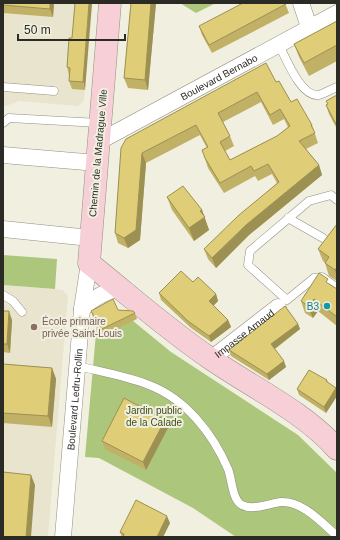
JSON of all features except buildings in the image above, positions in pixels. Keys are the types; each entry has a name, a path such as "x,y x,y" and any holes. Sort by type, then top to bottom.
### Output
{"street":[{"name":"Chemin de la Madrague Ville","path":"89,263 90,238 101,133 110,3"},
{"path":"301,3 309,27"},
{"name":"Boulevard Bernabo","path":"101,133 279,45 309,27 337,13"},
{"path":"3,155 97,164"},
{"path":"3,229 90,238"},
{"path":"89,263 211,359 309,423 336,447"},
{"name":"Boulevard Ledru-Rollin","path":"63,537 82,309 89,263"},
{"path":"82,309 90,301 108,291 121,288"},
{"name":"Impasse Arnaud","path":"211,359 282,304"}],"lane":[{"path":"279,45 297,79 304,88 313,94 320,94 337,87"},
{"path":"3,87 54,91"},
{"path":"3,123 9,118 101,133"},
{"path":"335,196 309,201 250,251 248,265 282,304 314,278 322,277 337,288"},
{"path":"288,218 324,238"},
{"path":"3,295 13,301 22,312"},
{"path":"78,366 151,385 171,396 189,410 208,433 222,454 231,475 237,500 242,506 252,507 282,502 295,504 316,518 337,536"}],"shaded area":[{"path":"3,3 93,3 84,100 78,106 19,101 3,107"},
{"path":"3,285 63,290 68,296 48,537 3,537"}],"green space":[{"path":"180,3 216,3 196,13"},
{"path":"3,255 57,259 55,289 3,285"},
{"name":"Jardin public de la Calade","path":"112,307 120,316 127,316 171,352 298,435 337,473 337,537 236,537 193,508 99,458 85,457 97,322 93,317"}],"place":[{"name":"B3","path":"327,306"},
{"name":"École primaire privée Saint-Louis","path":"34,327"}]}
